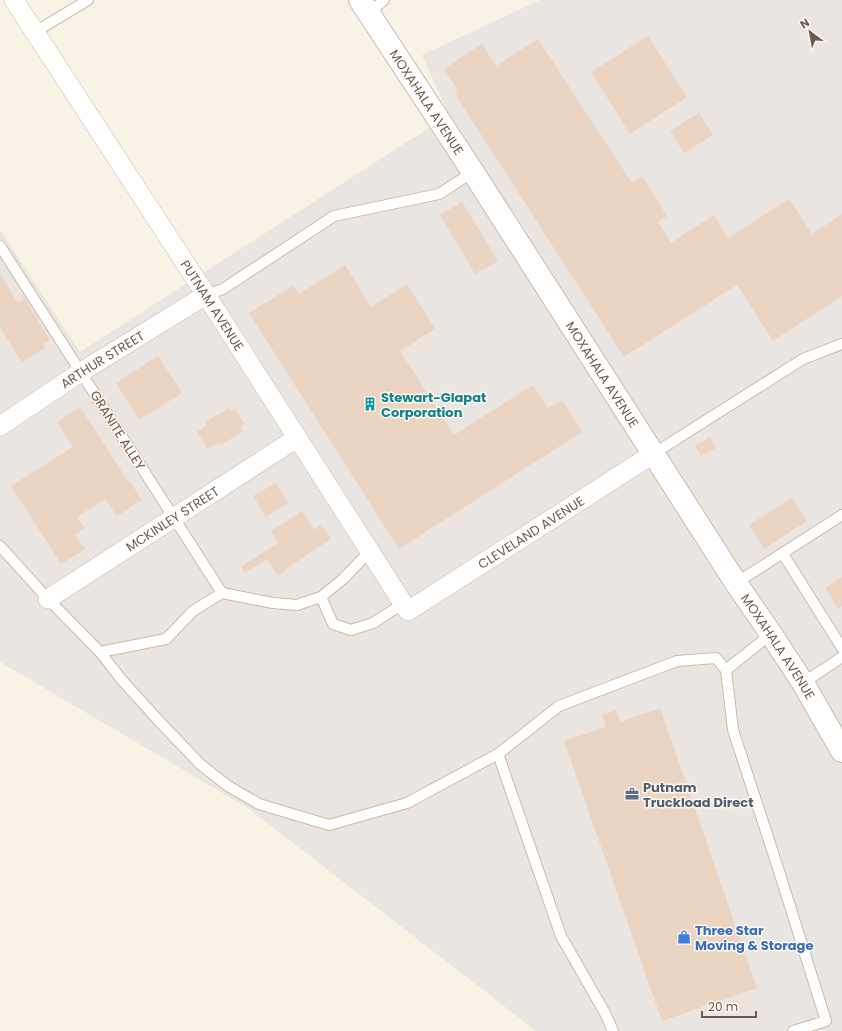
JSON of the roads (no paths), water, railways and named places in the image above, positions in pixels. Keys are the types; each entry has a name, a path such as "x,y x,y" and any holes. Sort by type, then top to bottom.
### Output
{"street":[{"name":"PUTNAM AVENUE","path":"14,0 206,295 406,607"},
{"name":"MOXAHALA AVENUE","path":"371,4 473,172 736,583 803,683 842,751"},
{"name":"ARTHUR STREET","path":"0,426 81,372 206,295"},
{"name":"MCKINLEY STREET","path":"48,599 297,438"},
{"name":"CLEVELAND AVENUE","path":"406,607 653,454"}],"lane":[{"path":"35,32 88,0"},
{"path":"206,295 223,289 334,216 439,194 473,172"},
{"name":"GRANITE ALLEY","path":"0,246 222,593"},
{"path":"653,454 803,358 842,344"},
{"path":"736,583 842,515"},
{"path":"0,546 48,599 100,652 158,720 200,764 228,786 259,804 328,825 407,803 498,754 559,706 677,661 716,658 726,670 732,730 778,868 826,1022 793,1031"},
{"path":"100,652 166,639 193,611 222,593 273,603 296,605 322,597 343,579 370,550"},
{"path":"783,554 842,648"},
{"path":"322,597 333,624 351,630 373,623 406,607"},
{"path":"726,670 771,634"},
{"path":"803,683 842,657"},
{"path":"498,754 561,936 605,1013 613,1031"}],"place":[{"name":"Stewart-Glapat Corporation","path":"370,404"},
{"name":"Putnam Truckload Direct","path":"632,794"},
{"name":"Three Star Moving & Storage","path":"684,937"}]}
